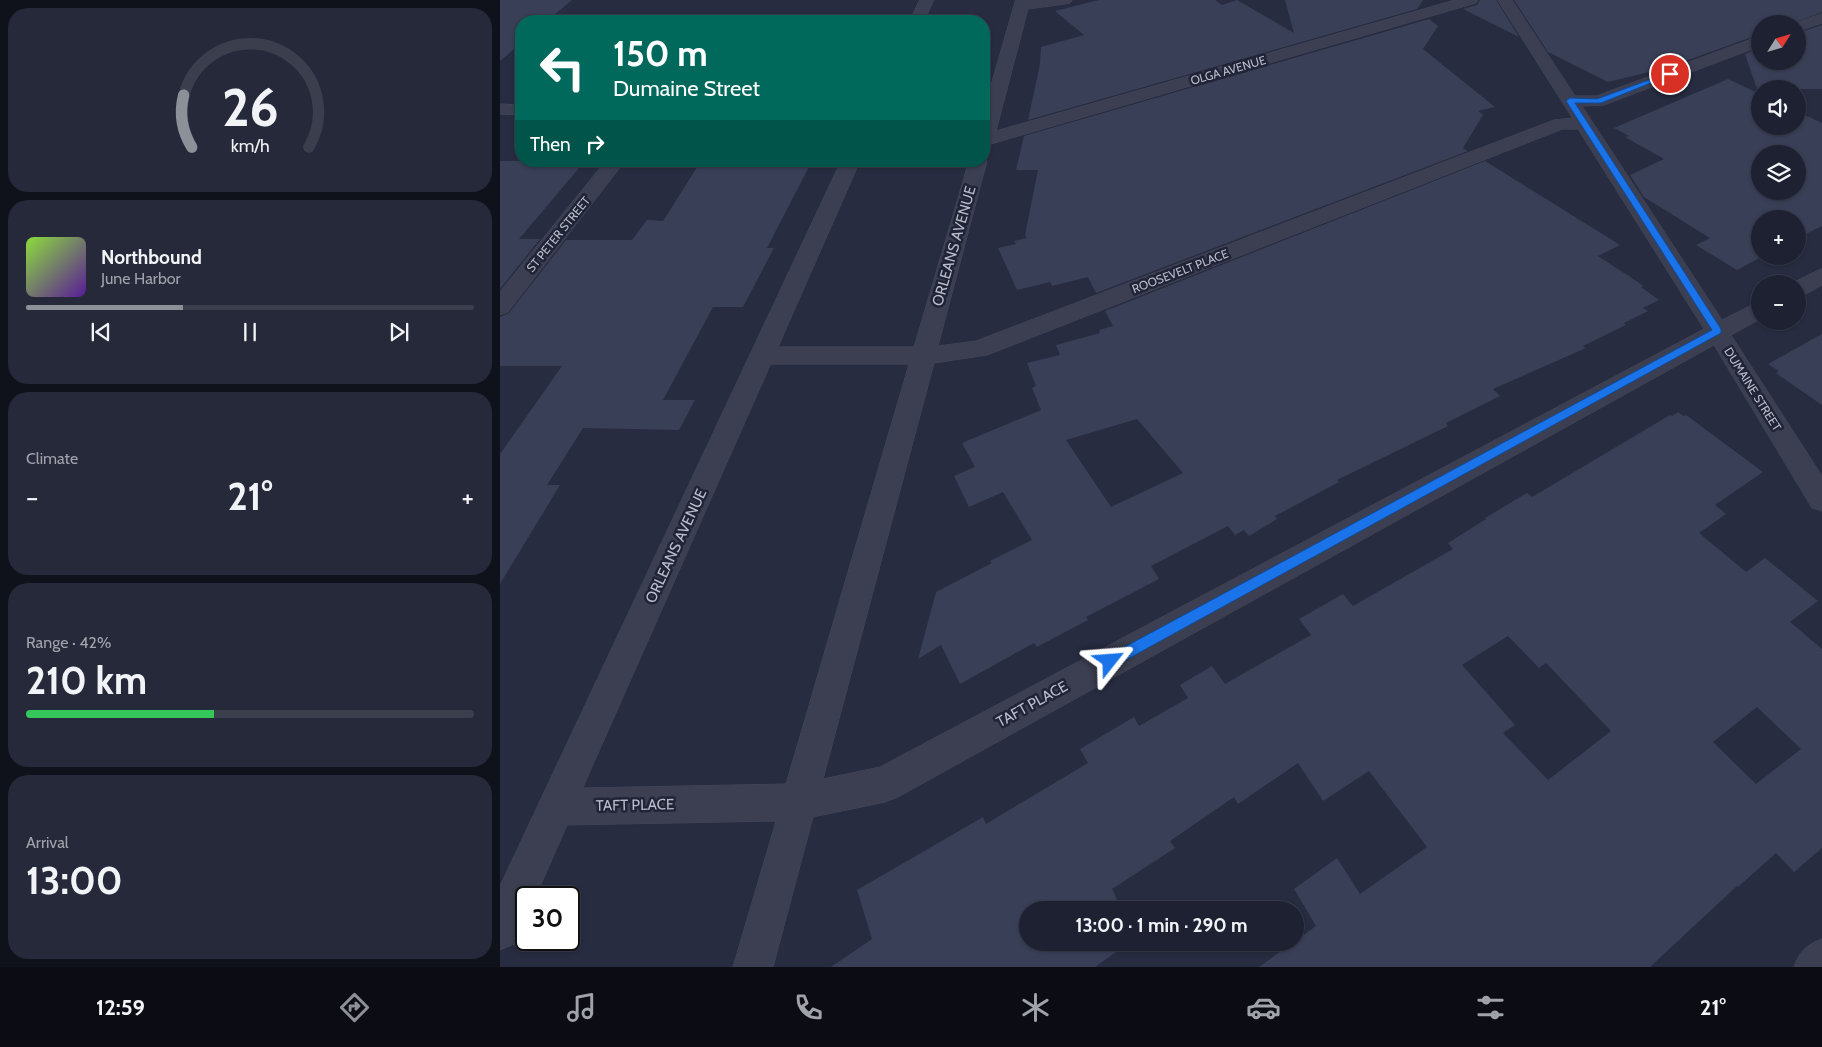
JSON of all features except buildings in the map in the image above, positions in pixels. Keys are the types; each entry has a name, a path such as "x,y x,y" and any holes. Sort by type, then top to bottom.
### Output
{"street":[{"path":"920,15 927,0"},
{"path":"990,108 1023,3 1065,0"},
{"name":"OLGA AVENUE","path":"990,139 1471,0"},
{"name":"DUMAINE STREET","path":"1505,0 1717,331 1822,500"},
{"path":"1806,24 1822,18"},
{"path":"1570,101 1598,101 1751,44"},
{"path":"500,109 515,110"},
{"name":"ROOSEVELT PLACE","path":"764,355 923,356 979,350 1560,124 1584,123"},
{"name":"ST PETER STREET","path":"500,307 611,167"},
{"name":"ORLEANS AVENUE","path":"500,930 848,167"},
{"name":"ORLEANS AVENUE","path":"754,967 976,167"},
{"path":"1806,285 1822,276"},
{"name":"TAFT PLACE","path":"557,807 799,802 885,784 1751,314"},
{"path":"1814,967 1822,959"}],"route":[{"path":"1110,661 1717,331 1570,101 1598,101 1670,74"}]}
